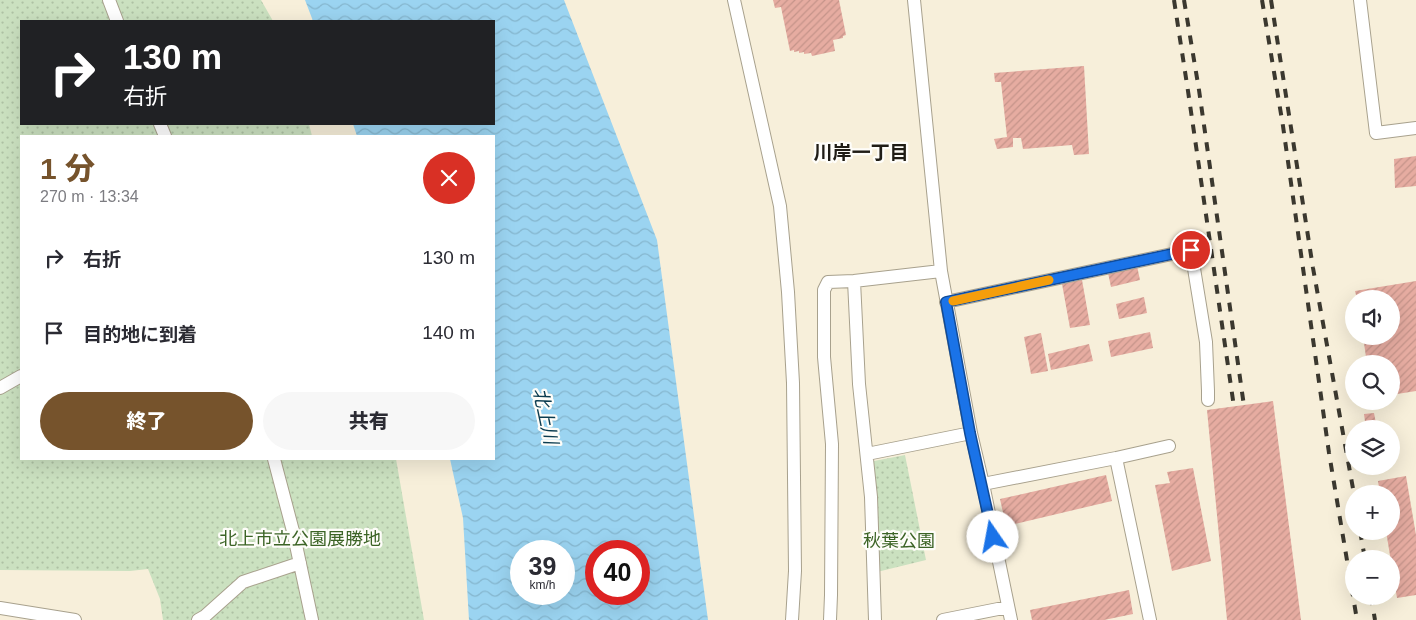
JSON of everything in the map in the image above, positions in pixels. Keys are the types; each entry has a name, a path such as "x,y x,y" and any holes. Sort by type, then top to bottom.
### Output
{"street":[{"path":"109,0 116,20"},
{"path":"734,0 780,206 788,292 793,383 795,571 792,620"},
{"path":"739,0 739,19"},
{"path":"914,0 941,272 970,433 1010,620"},
{"path":"1360,0 1376,134 1416,128"},
{"path":"946,302 1191,250 1206,342 1208,400"},
{"path":"830,620 832,444 824,356 824,290 828,282 941,272"},
{"path":"854,281 860,384 871,497 875,620"},
{"path":"0,388 20,377"},
{"path":"867,454 970,433"},
{"path":"982,484 1169,446"},
{"path":"1116,458 1150,620"},
{"path":"274,460 294,531 312,620"},
{"path":"198,620 244,582 300,563"},
{"path":"943,620 1008,607"},
{"path":"0,608 75,620"}],"green space":[{"name":"北上市立公園展勝地","path":"0,0 261,0 272,20 20,20 20,125 309,125 312,135 20,135 20,460 396,460 424,620 163,620 160,599 148,569 130,571 0,570"},
{"name":"秋葉公園","path":"905,455 926,560 877,572 874,461"}],"water":[{"name":"北上川","path":"305,0 564,0 657,240 708,620 469,620 463,518 450,460 495,460 495,135 357,135 353,125 495,125 495,20 313,20"}],"building":[{"path":"773,0 839,0 846,35 843,38 833,40 835,51 812,56 811,53 804,54 804,52 790,51 781,7 775,8"},
{"path":"1084,66 1089,154 1074,155 1072,145 1023,149 1021,138 1013,138 1013,147 997,149 994,139 1007,137 1001,82 995,82 994,73"},
{"path":"1416,156 1416,186 1395,188 1394,159"},
{"path":"1137,266 1140,280 1111,287 1108,273"},
{"path":"1082,280 1090,325 1070,328 1062,284"},
{"path":"1416,281 1416,391 1400,394 1400,355 1366,355 1364,345 1400,345 1400,290 1361,290"},
{"path":"1144,297 1147,313 1119,319 1116,304"},
{"path":"1150,332 1153,348 1111,357 1108,341"},
{"path":"1041,333 1048,371 1031,374 1024,337"},
{"path":"1089,344 1093,361 1051,370 1048,354"},
{"path":"1273,401 1301,620 1227,620 1207,410"},
{"path":"1374,413 1375,420 1365,420 1364,414"},
{"path":"1193,468 1211,561 1172,571 1155,485 1170,483 1167,472"},
{"path":"1106,475 1112,501 1006,526 1000,499"},
{"path":"1406,476 1416,535 1416,595 1400,598 1400,550 1389,550 1387,540 1400,540 1400,485 1379,485 1378,481"},
{"path":"1129,590 1133,614 1104,620 1032,620 1030,610"}],"railway":[{"path":"1174,0 1234,407"},
{"path":"1184,0 1199,90 1244,406"},
{"path":"1262,0 1283,126 1329,453 1357,620"},
{"path":"1271,0 1313,268 1352,485"},
{"path":"1362,540 1363,550"},
{"path":"1372,605 1375,620"}],"slow traffic":[{"path":"953,301 1049,280"}],"district":[{"name":"川岸一丁目","path":"861,152"}],"route":[{"path":"993,537 970,433 946,302 1191,250"}]}
